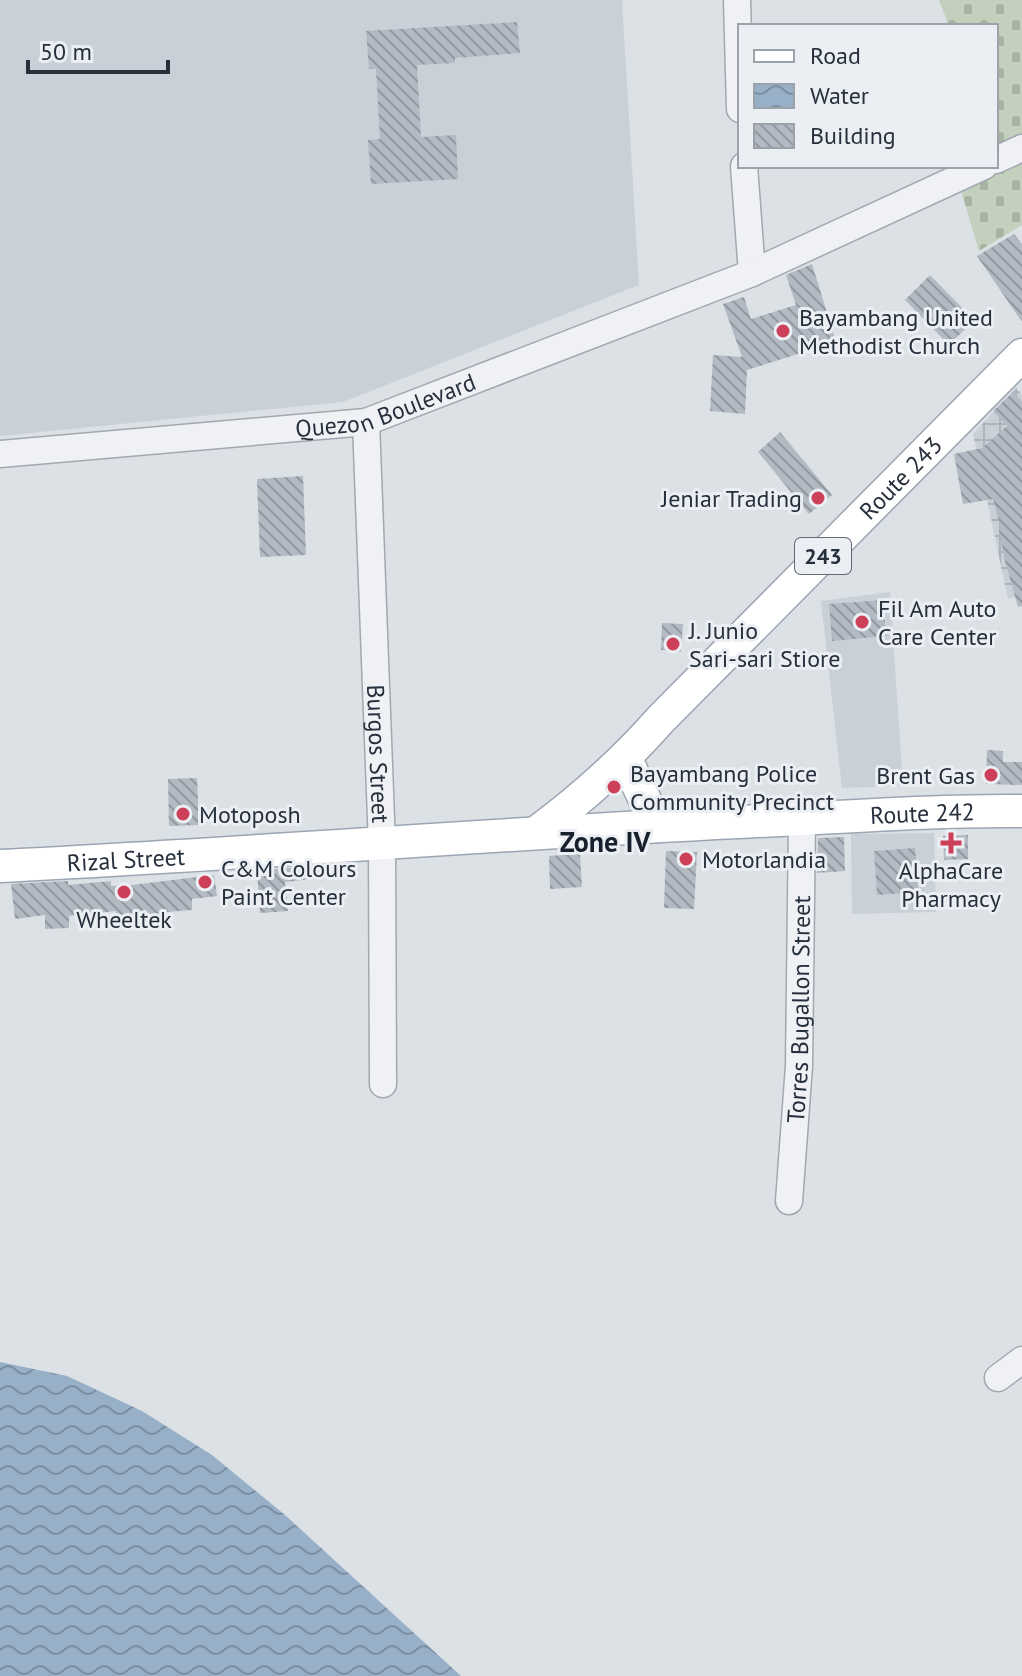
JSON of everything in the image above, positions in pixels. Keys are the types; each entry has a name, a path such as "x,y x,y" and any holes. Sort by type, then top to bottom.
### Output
{"main road":[{"name":"Route 243","path":"537,832 626,759 661,719 1022,355"},
{"path":"626,759 657,826"},
{"name":"Route 242","path":"537,832 931,811 1022,811"},
{"name":"Rizal Street","path":"0,866 382,845 537,832"}],"street":[{"path":"737,0 738,36"},
{"path":"752,24 755,0"},
{"path":"998,159 1022,148"},
{"path":"744,168 752,273"},
{"name":"Quezon Boulevard","path":"0,454 366,422 752,273 980,168"},
{"name":"Burgos Street","path":"366,422 382,845 383,1084"},
{"name":"Torres Bugallon Street","path":"789,1201 799,1066 802,819"},
{"path":"998,1378 1022,1360"}],"shaded area":[{"path":"0,0 622,0 639,285 343,402 0,436"},
{"path":"1016,388 1022,395 1022,596 1008,599 973,434"},
{"path":"890,592 903,786 842,788 821,601"},
{"path":"934,833 936,912 852,914 851,834"}],"green space":[{"path":"939,0 1022,0 1022,139 998,149 998,24 948,24"},
{"path":"1022,158 1022,225 979,251 960,187"}],"water":[{"path":"0,1362 67,1376 142,1411 212,1455 285,1515 461,1676 0,1676"}],"building":[{"path":"517,22 520,53 455,58 455,63 417,65 421,137 456,135 458,179 371,184 368,140 380,139 376,69 369,69 366,31"},
{"path":"1014,234 1022,244 1022,322 977,256"},
{"name":"Bayambang United Methodist Church","path":"812,264 836,342 747,370 745,414 710,411 713,355 742,357 723,304 744,297 751,319 796,305 786,275"},
{"path":"930,275 974,320 949,345 905,300"},
{"path":"1013,392 1022,402 1022,606 1018,607 993,499 963,504 954,454 982,448 1007,426 993,411"},
{"path":"780,432 832,495 809,514 758,452"},
{"path":"303,476 306,555 260,557 257,479"},
{"path":"883,600 886,636 832,641 829,604"},
{"path":"662,623 683,624 681,652 661,650"},
{"path":"987,750 1003,751 1003,762 1022,762 1022,785 986,784"},
{"path":"197,778 199,825 169,826 168,779"},
{"path":"968,835 968,859 944,860 943,836"},
{"path":"844,837 845,871 817,873 818,838"},
{"path":"915,848 918,892 877,895 874,851"},
{"path":"666,851 697,852 694,909 664,908"},
{"path":"580,854 582,887 550,889 549,856"},
{"path":"318,866 319,878 285,882 288,911 260,913 257,870"},
{"path":"214,875 217,896 192,899 192,910 167,912 168,924 117,927 116,911 69,916 69,928 45,929 45,915 15,919 11,884 68,881 68,885 111,881 111,886"}],"place":[{"name":"Bayambang United Methodist Church","path":"783,331"},
{"name":"Jeniar Trading","path":"818,498"},
{"name":"Fil Am Auto Care Center","path":"862,622"},
{"name":"J. Junio Sari-sari Stiore","path":"673,644"},
{"name":"Brent Gas","path":"991,775"},
{"name":"Bayambang Police Community Precinct","path":"614,787"},
{"name":"Motoposh","path":"183,814"},
{"name":"AlphaCare Pharmacy","path":"951,843"},
{"name":"Motorlandia","path":"686,859"},
{"name":"C&M Colours Paint Center","path":"205,882"},
{"name":"Wheeltek","path":"124,892"}],"district":[{"name":"Zone IV","path":"605,841"}]}
